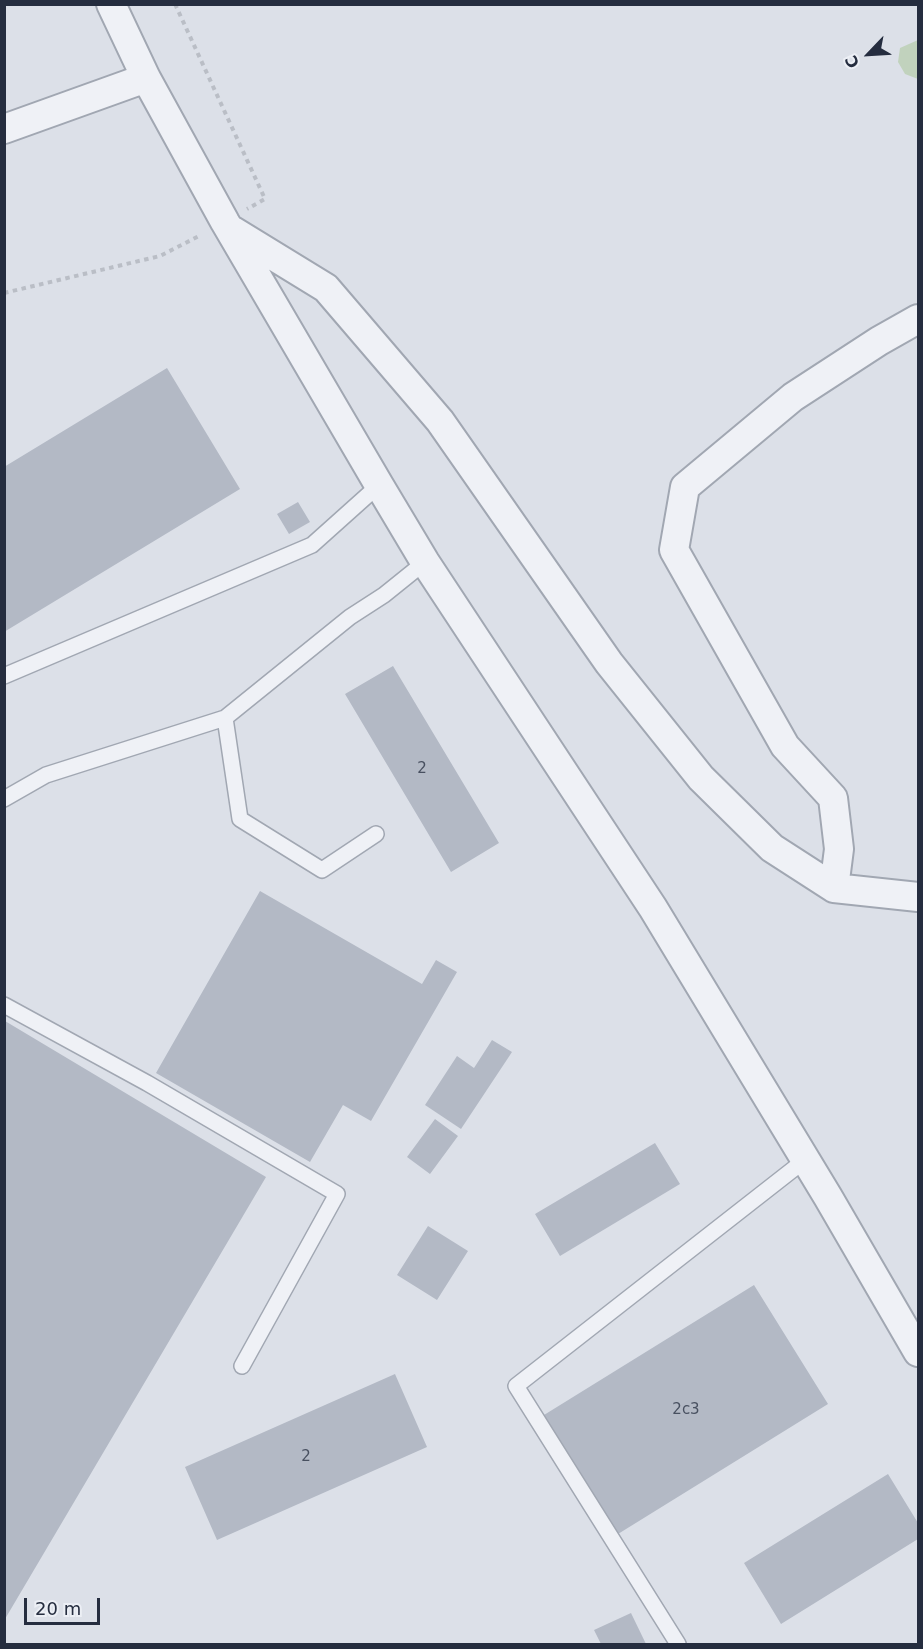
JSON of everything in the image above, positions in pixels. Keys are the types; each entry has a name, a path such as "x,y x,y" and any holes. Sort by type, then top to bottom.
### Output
{"street":[{"path":"111,4 146,78 231,230 425,562 653,908 918,1352"},
{"path":"4,129 146,78"},
{"path":"231,230 326,288 440,421 609,663 701,778 772,848 834,888 918,897"},
{"path":"834,888 839,849 833,798 785,746 674,550 686,487 793,397 879,340 918,319"}],"lane":[{"path":"4,676 312,545 379,485"},
{"path":"4,799 46,775 225,718 350,617 384,595 425,562"},
{"path":"225,718 240,819 322,870 376,834"},
{"path":"4,1005 147,1083 337,1194 243,1366"},
{"path":"678,1644 516,1386 805,1160"}],"path":[{"path":"175,4 265,199"},
{"path":"4,293 160,256"}],"green space":[{"path":"918,40 918,79 905,74 898,62 900,48"}],"building":[{"path":"167,368 240,489 4,632 4,467"},
{"path":"298,502 310,522 289,534 277,514"},
{"path":"393,666 499,843 451,872 345,694"},
{"path":"260,891 422,984 436,960 457,972 371,1121 343,1105 310,1162 156,1073"},
{"path":"5,1021 266,1177 5,1619"},
{"path":"492,1040 512,1052 461,1129 425,1105 457,1056 474,1068"},
{"path":"435,1119 458,1136 430,1174 407,1157"},
{"path":"655,1143 680,1184 560,1256 535,1214"},
{"path":"428,1226 468,1251 437,1300 397,1275"},
{"path":"754,1285 828,1404 618,1534 544,1415"},
{"path":"395,1374 427,1447 217,1540 185,1467"},
{"path":"888,1474 918,1523 918,1539 781,1624 744,1563"},
{"path":"631,1613 646,1644 601,1644 594,1630"}]}
